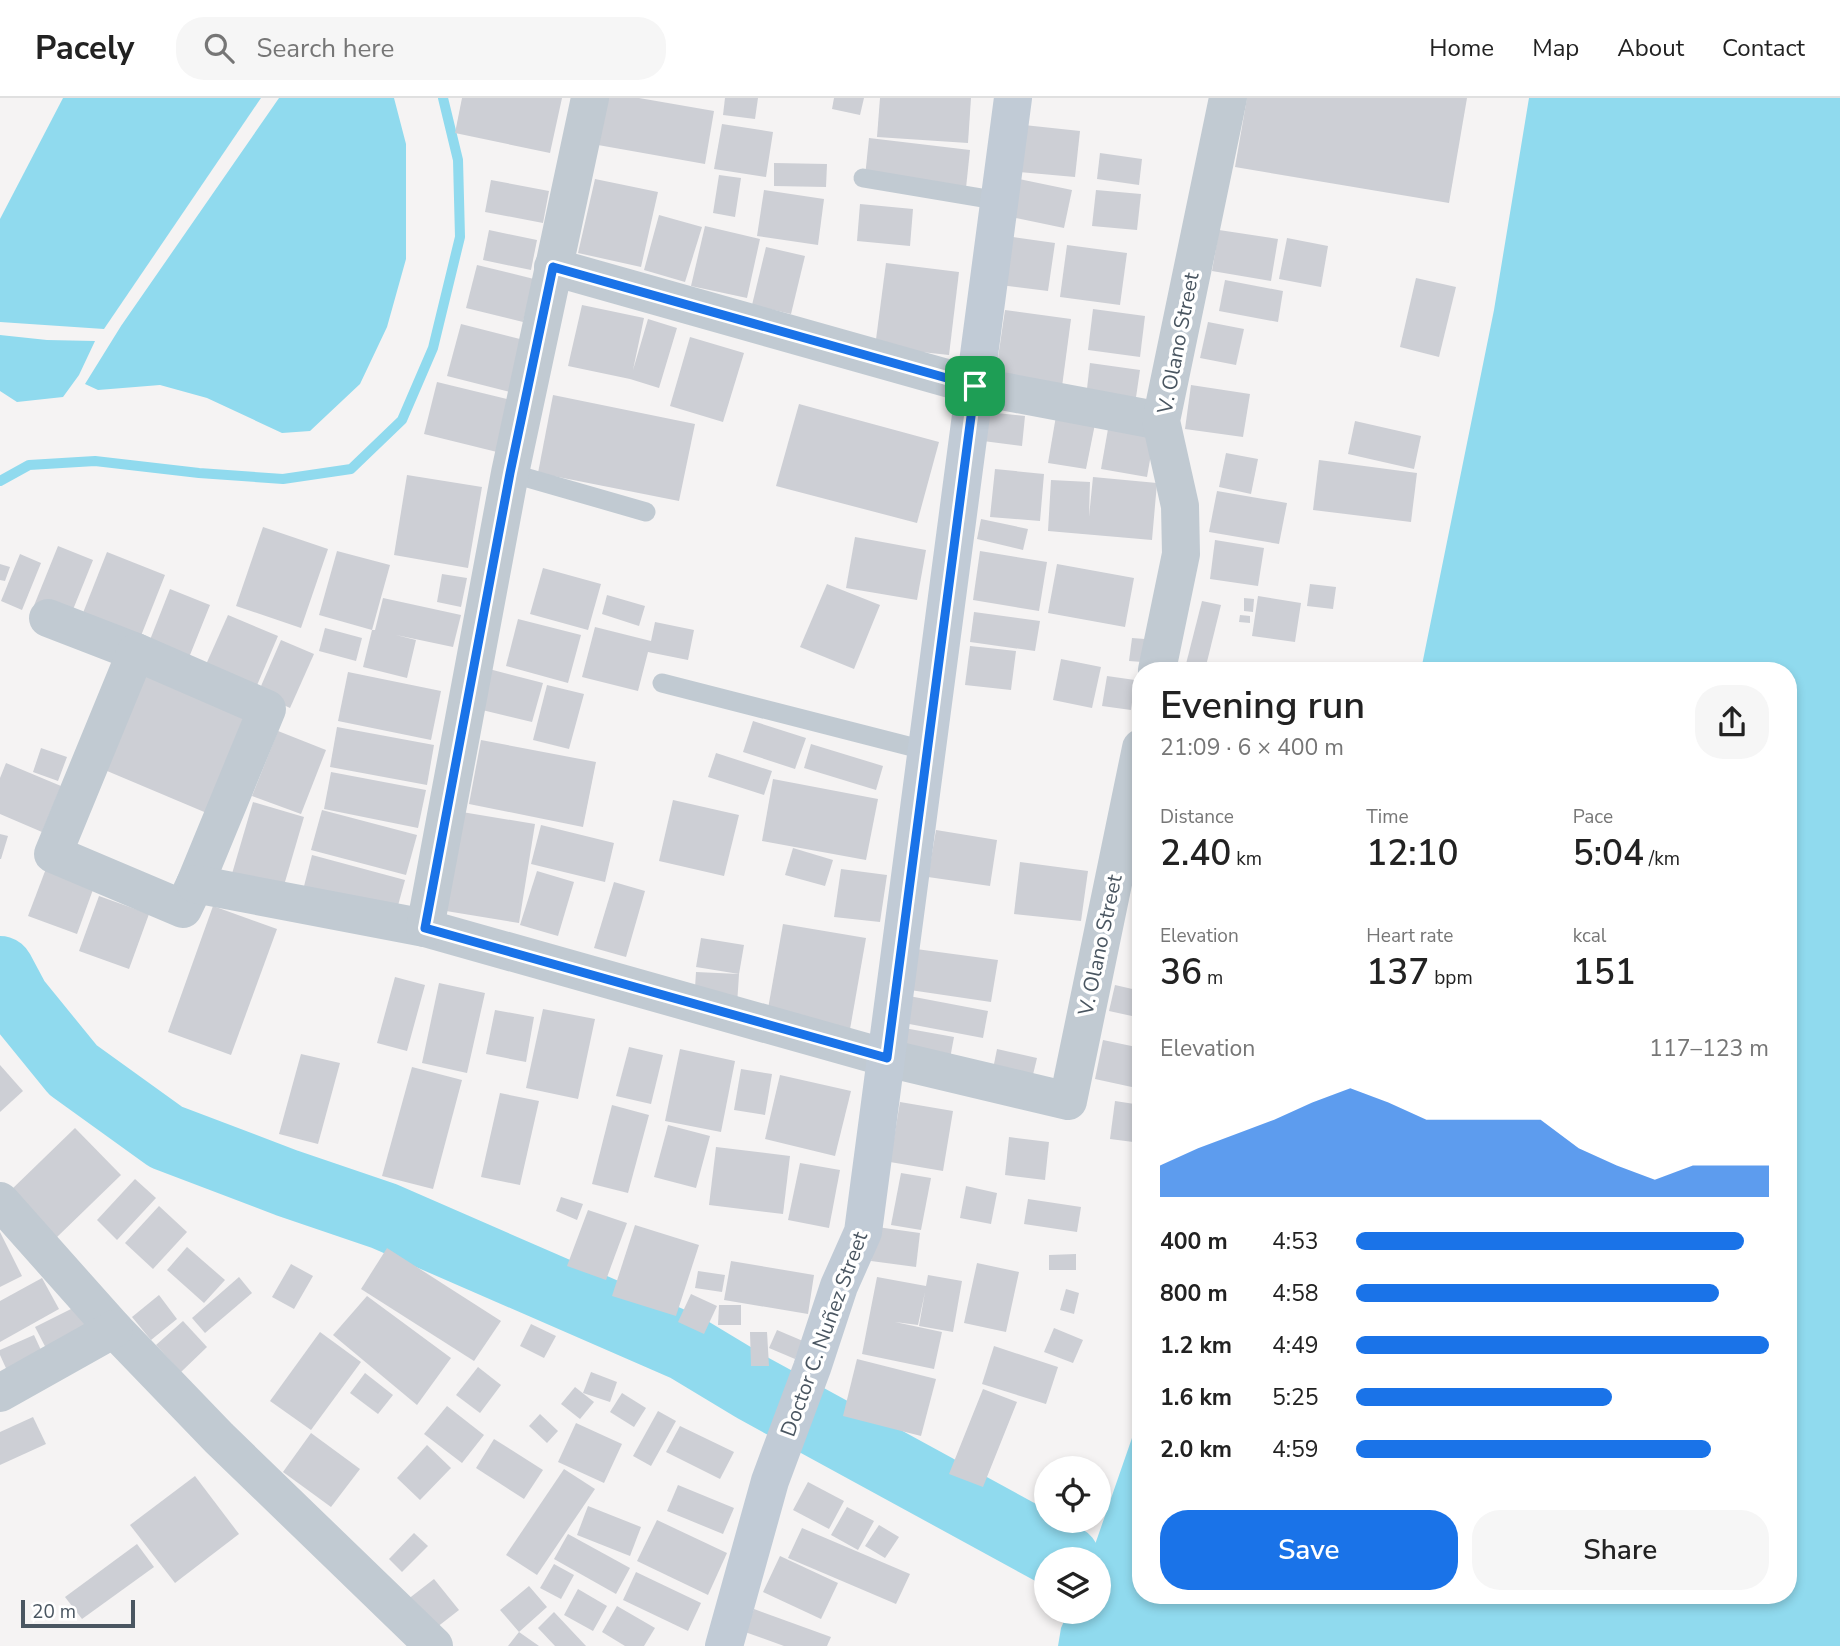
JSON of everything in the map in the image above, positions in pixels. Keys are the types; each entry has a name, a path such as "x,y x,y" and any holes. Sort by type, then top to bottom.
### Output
{"main road":[{"name":"Doctor C. Nuñez Street","path":"724,1646 770,1480 839,1286 863,1232 1013,98"}],"street":[{"path":"425,928 510,473 590,98"},
{"name":"V. Olano Street","path":"1159,662 1181,554 1180,506 1161,421 1228,98"},
{"path":"553,267 975,386 1161,421"},
{"path":"48,618 136,652 267,709 183,909 53,855 136,652"},
{"name":"V. Olano Street","path":"887,1058 1068,1101 1132,792"},
{"path":"195,884 425,928 887,1058"},
{"path":"0,1201 114,1329 219,1438 434,1646"},
{"path":"0,1393 114,1329"}],"lane":[{"path":"863,178 1000,201"},
{"path":"510,473 646,512"},
{"path":"662,683 928,751"}],"water":[{"path":"63,98 261,98 104,329 0,322 0,219"},
{"path":"279,98 394,98 406,144 406,259 387,327 360,384 310,431 282,433 207,398 160,385 98,390 85,384 121,326"},
{"path":"1529,98 1840,98 1840,1646 1058,1646 1063,1624 1111,1624 1111,1547 1094,1547 1099,1533 1111,1533 1111,1498 1132,1438 1132,1604 1797,1604 1797,662 1423,662 1494,310"},
{"path":"0,335 95,341 79,375 63,397 17,402 0,391"}],"building":[{"path":"462,98 562,98 550,153 455,133"},
{"path":"607,98 639,98 714,111 705,164 598,145"},
{"path":"725,98 758,98 755,119 723,115"},
{"path":"834,98 864,98 860,115 832,109"},
{"path":"880,98 971,98 968,143 877,137"},
{"path":"1247,98 1467,98 1449,203 1235,167"},
{"path":"722,124 773,132 766,177 714,169"},
{"path":"1024,125 1080,131 1075,177 1019,172"},
{"path":"869,138 970,150 966,188 865,177"},
{"path":"1100,153 1142,159 1139,185 1097,179"},
{"path":"774,163 827,164 826,187 774,186"},
{"path":"719,175 741,178 735,217 713,213"},
{"path":"595,179 658,192 641,267 578,253"},
{"path":"1019,179 1072,190 1064,228 1011,217"},
{"path":"491,180 549,191 543,223 485,212"},
{"path":"764,190 824,199 818,245 757,236"},
{"path":"1096,190 1141,194 1137,230 1092,226"},
{"path":"860,204 913,209 910,246 857,241"},
{"path":"659,215 702,227 685,282 644,270"},
{"path":"705,226 760,239 747,298 691,286"},
{"path":"489,230 537,240 531,270 483,260"},
{"path":"1219,230 1278,239 1271,281 1212,271"},
{"path":"1006,236 1055,243 1048,291 1000,285"},
{"path":"1287,238 1328,246 1321,287 1279,279"},
{"path":"1067,245 1127,253 1120,305 1060,297"},
{"path":"766,247 805,256 791,314 752,305"},
{"path":"886,263 959,272 949,355 875,347"},
{"path":"477,265 534,279 523,322 466,308"},
{"path":"1416,278 1456,287 1439,357 1400,347"},
{"path":"1225,280 1283,291 1278,322 1219,311"},
{"path":"582,305 644,318 633,370 648,319 677,328 659,388 568,366"},
{"path":"1093,309 1145,316 1140,357 1088,350"},
{"path":"1005,310 1071,319 1061,394 994,385"},
{"path":"1208,322 1244,329 1236,365 1200,358"},
{"path":"461,324 528,341 514,393 447,376"},
{"path":"690,337 744,353 723,422 670,406"},
{"path":"1090,363 1140,370 1135,404 1086,397"},
{"path":"437,382 511,400 497,452 424,434"},
{"path":"1191,385 1250,394 1243,437 1185,429"},
{"path":"553,395 695,424 679,501 538,473"},
{"path":"799,404 939,442 917,523 776,486"},
{"path":"987,412 1025,416 1022,446 983,441"},
{"path":"1056,416 1095,424 1086,469 1048,463"},
{"path":"1355,421 1421,436 1414,469 1348,454"},
{"path":"1108,429 1154,437 1147,477 1101,469"},
{"path":"1226,453 1258,459 1251,494 1219,487"},
{"path":"1319,460 1417,473 1411,522 1313,510"},
{"path":"995,469 1044,474 1040,521 990,517"},
{"path":"407,475 482,487 468,568 394,555"},
{"path":"1093,477 1157,483 1152,540 1048,531 1051,480 1090,482 1089,517"},
{"path":"1217,491 1287,503 1279,544 1209,532"},
{"path":"981,519 1028,529 1023,550 977,539"},
{"path":"263,527 328,549 301,628 236,606"},
{"path":"855,537 926,550 917,600 846,588"},
{"path":"1215,540 1264,548 1258,586 1210,579"},
{"path":"58,546 93,560 68,622 33,608"},
{"path":"337,551 390,565 372,630 319,615"},
{"path":"980,551 1047,562 1039,611 973,600"},
{"path":"107,552 165,575 137,646 79,623"},
{"path":"20,554 41,563 22,610 1,601"},
{"path":"0,564 10,567 5,581 0,580"},
{"path":"1057,564 1134,578 1125,627 1048,613"},
{"path":"543,568 601,584 588,630 530,614"},
{"path":"442,574 467,578 461,607 437,602"},
{"path":"827,584 880,605 854,669 800,647"},
{"path":"1310,584 1336,587 1333,609 1307,606"},
{"path":"170,589 210,605 186,665 146,650"},
{"path":"607,595 645,606 639,626 602,614"},
{"path":"1258,596 1301,603 1295,642 1252,636"},
{"path":"383,598 461,615 453,647 396,635 416,640 407,678 363,667"},
{"path":"1244,598 1254,599 1253,612 1244,611"},
{"path":"1202,601 1221,605 1207,662 1187,662"},
{"path":"974,612 1040,621 1035,651 970,642"},
{"path":"228,615 278,636 255,690 204,669"},
{"path":"1240,615 1250,616 1250,623 1239,622"},
{"path":"518,619 581,635 568,683 506,666"},
{"path":"655,622 694,630 688,660 648,652 638,691 582,677 595,627 651,641"},
{"path":"325,628 362,638 356,661 319,651"},
{"path":"1132,638 1145,639 1142,662 1129,661"},
{"path":"281,640 314,654 290,708 258,693"},
{"path":"970,646 1016,651 1011,690 965,685"},
{"path":"1061,659 1101,667 1092,708 1053,700"},
{"path":"141,669 250,714 209,814 100,768"},
{"path":"489,669 543,683 532,722 478,709"},
{"path":"348,672 441,691 431,740 338,721"},
{"path":"1107,676 1132,680 1131,710 1102,706"},
{"path":"547,685 584,694 569,749 533,740"},
{"path":"753,721 806,738 795,769 743,752"},
{"path":"337,727 434,745 427,785 330,767"},
{"path":"278,731 326,750 301,814 252,796"},
{"path":"481,740 596,762 583,827 469,804"},
{"path":"811,744 883,766 876,790 804,768"},
{"path":"41,748 67,757 58,781 33,772"},
{"path":"716,753 772,771 764,795 708,777"},
{"path":"6,763 61,786 42,832 0,814 0,778"},
{"path":"331,772 426,790 418,828 324,809"},
{"path":"773,779 878,799 866,860 762,841"},
{"path":"673,800 739,815 724,876 659,861"},
{"path":"253,802 304,817 280,899 229,884"},
{"path":"322,810 417,835 406,875 311,850"},
{"path":"462,812 535,824 519,923 446,911"},
{"path":"541,825 614,843 605,882 531,864"},
{"path":"936,830 997,840 990,886 928,877"},
{"path":"0,834 8,836 1,859 0,859"},
{"path":"793,848 833,860 825,886 785,875"},
{"path":"312,855 405,880 394,920 302,894"},
{"path":"1020,862 1088,871 1081,921 1014,914"},
{"path":"47,866 95,884 77,934 28,916"},
{"path":"841,869 887,875 880,922 834,917"},
{"path":"537,871 574,882 558,936 520,925"},
{"path":"614,882 645,891 626,957 594,948"},
{"path":"99,896 149,914 129,969 79,951"},
{"path":"213,906 277,929 231,1055 168,1032"},
{"path":"783,924 866,938 849,1035 766,1020"},
{"path":"701,938 744,945 739,974 696,967"},
{"path":"916,949 998,960 991,1002 910,990"},
{"path":"696,972 739,974 737,1005 694,1003"},
{"path":"395,977 425,985 407,1051 377,1043"},
{"path":"439,983 485,993 467,1073 422,1063"},
{"path":"1115,985 1132,989 1132,1016 1109,1011"},
{"path":"909,996 988,1011 983,1038 904,1023"},
{"path":"543,1009 595,1019 578,1099 526,1088"},
{"path":"495,1010 534,1017 526,1062 486,1054"},
{"path":"904,1028 954,1037 949,1064 899,1054"},
{"path":"1103,1040 1132,1046 1132,1087 1095,1079"},
{"path":"629,1047 663,1055 651,1104 616,1096"},
{"path":"680,1049 735,1061 721,1132 665,1121"},
{"path":"997,1049 1037,1058 1031,1083 992,1074"},
{"path":"301,1054 340,1063 318,1144 279,1134"},
{"path":"0,1065 23,1091 0,1112"},
{"path":"412,1067 462,1080 433,1189 382,1176"},
{"path":"741,1069 772,1074 765,1115 734,1110"},
{"path":"780,1075 851,1091 835,1156 765,1139"},
{"path":"500,1093 539,1101 520,1185 481,1177"},
{"path":"1115,1101 1132,1104 1132,1142 1110,1139"},
{"path":"900,1102 953,1111 943,1171 890,1162"},
{"path":"612,1105 649,1115 628,1193 592,1184"},
{"path":"668,1125 710,1136 696,1188 654,1177"},
{"path":"75,1128 121,1175 56,1238 10,1191"},
{"path":"1009,1137 1049,1142 1045,1180 1005,1175"},
{"path":"716,1147 790,1156 783,1214 709,1205"},
{"path":"800,1163 840,1170 829,1228 788,1220"},
{"path":"901,1173 931,1178 921,1230 891,1225"},
{"path":"135,1179 156,1198 117,1240 97,1220"},
{"path":"966,1186 997,1193 991,1224 960,1218"},
{"path":"561,1197 583,1204 577,1220 556,1211"},
{"path":"1028,1199 1081,1207 1077,1232 1024,1224"},
{"path":"159,1206 187,1232 153,1269 125,1243"},
{"path":"588,1210 627,1223 606,1280 567,1266"},
{"path":"635,1225 699,1245 676,1316 612,1296"},
{"path":"877,1227 920,1233 916,1267 871,1261"},
{"path":"0,1232 22,1276 0,1287"},
{"path":"187,1247 225,1280 204,1303 167,1270"},
{"path":"387,1248 501,1321 474,1361 361,1289"},
{"path":"1076,1254 1076,1270 1049,1270 1049,1255"},
{"path":"731,1261 814,1275 808,1314 724,1300"},
{"path":"977,1263 1019,1272 1006,1332 964,1323"},
{"path":"291,1264 313,1276 294,1309 272,1297"},
{"path":"698,1271 725,1275 722,1292 695,1288"},
{"path":"928,1275 962,1281 953,1332 919,1326 925,1292 918,1325 895,1322 942,1332 934,1369 862,1354 877,1277 926,1286"},
{"path":"239,1277 252,1293 205,1333 192,1318"},
{"path":"42,1278 59,1309 0,1342 0,1301"},
{"path":"1066,1289 1079,1293 1074,1314 1060,1310"},
{"path":"691,1294 717,1306 704,1334 678,1322"},
{"path":"159,1295 177,1319 151,1340 132,1317"},
{"path":"367,1296 451,1358 417,1405 333,1335"},
{"path":"81,1304 93,1329 48,1352 35,1327"},
{"path":"719,1305 741,1305 741,1325 718,1325"},
{"path":"183,1321 207,1347 181,1372 156,1345"},
{"path":"531,1324 556,1336 544,1358 520,1346"},
{"path":"1054,1328 1083,1340 1073,1363 1044,1352"},
{"path":"777,1330 803,1341 795,1359 769,1348"},
{"path":"320,1332 361,1362 311,1430 270,1401"},
{"path":"750,1332 767,1332 769,1366 751,1366"},
{"path":"34,1335 46,1361 10,1377 0,1350"},
{"path":"994,1346 1058,1367 1046,1404 982,1384"},
{"path":"857,1359 936,1379 921,1436 843,1416"},
{"path":"478,1367 501,1385 480,1413 456,1395"},
{"path":"591,1372 617,1382 610,1402 583,1393"},
{"path":"365,1373 393,1395 378,1414 350,1393"},
{"path":"575,1387 594,1402 580,1419 561,1404"},
{"path":"983,1389 1017,1402 983,1487 949,1474"},
{"path":"622,1393 646,1408 634,1427 610,1412"},
{"path":"447,1406 484,1435 462,1463 424,1434"},
{"path":"658,1411 676,1421 651,1466 633,1456"},
{"path":"540,1414 558,1431 547,1443 529,1426"},
{"path":"33,1417 46,1444 0,1465 0,1432"},
{"path":"576,1423 622,1444 604,1483 558,1462"},
{"path":"680,1426 734,1452 720,1479 666,1452"},
{"path":"311,1433 360,1469 331,1507 283,1472"},
{"path":"494,1439 543,1470 524,1499 476,1468"},
{"path":"427,1445 451,1468 420,1500 397,1478"},
{"path":"564,1469 595,1489 537,1575 506,1555"},
{"path":"195,1476 239,1534 175,1583 130,1525"},
{"path":"808,1482 844,1501 829,1529 793,1510"},
{"path":"678,1485 734,1508 723,1534 667,1511"},
{"path":"588,1506 641,1527 630,1556 577,1535"},
{"path":"847,1507 874,1521 858,1550 831,1535"},
{"path":"657,1520 727,1553 708,1595 637,1561"},
{"path":"879,1525 899,1537 885,1558 865,1546"},
{"path":"802,1528 910,1574 896,1604 788,1558"},
{"path":"414,1533 428,1546 402,1572 389,1559"},
{"path":"568,1534 630,1568 616,1594 554,1559"},
{"path":"137,1544 154,1567 82,1619 65,1597"},
{"path":"780,1556 838,1583 821,1619 763,1592"},
{"path":"554,1564 574,1575 561,1599 540,1588"},
{"path":"636,1572 701,1603 688,1631 623,1600"},
{"path":"434,1579 459,1610 432,1631 407,1600"},
{"path":"529,1586 547,1607 519,1632 500,1610"},
{"path":"578,1589 607,1606 593,1631 564,1615"},
{"path":"617,1606 655,1628 644,1646 625,1646 602,1632"},
{"path":"754,1609 831,1637 827,1646 784,1646 745,1632"},
{"path":"554,1612 586,1646 555,1646 538,1628"},
{"path":"519,1632 539,1646 508,1646"}],"waterway":[{"path":"0,481 29,465 95,461 283,479 351,469 402,420 433,348 460,237 458,160 443,98"},
{"path":"0,970 16,1000 73,1070 166,1137 384,1216 685,1347 753,1388 1044,1547"}],"route":[{"path":"553,267 975,386 887,1058 425,928 510,473 553,267"}]}
